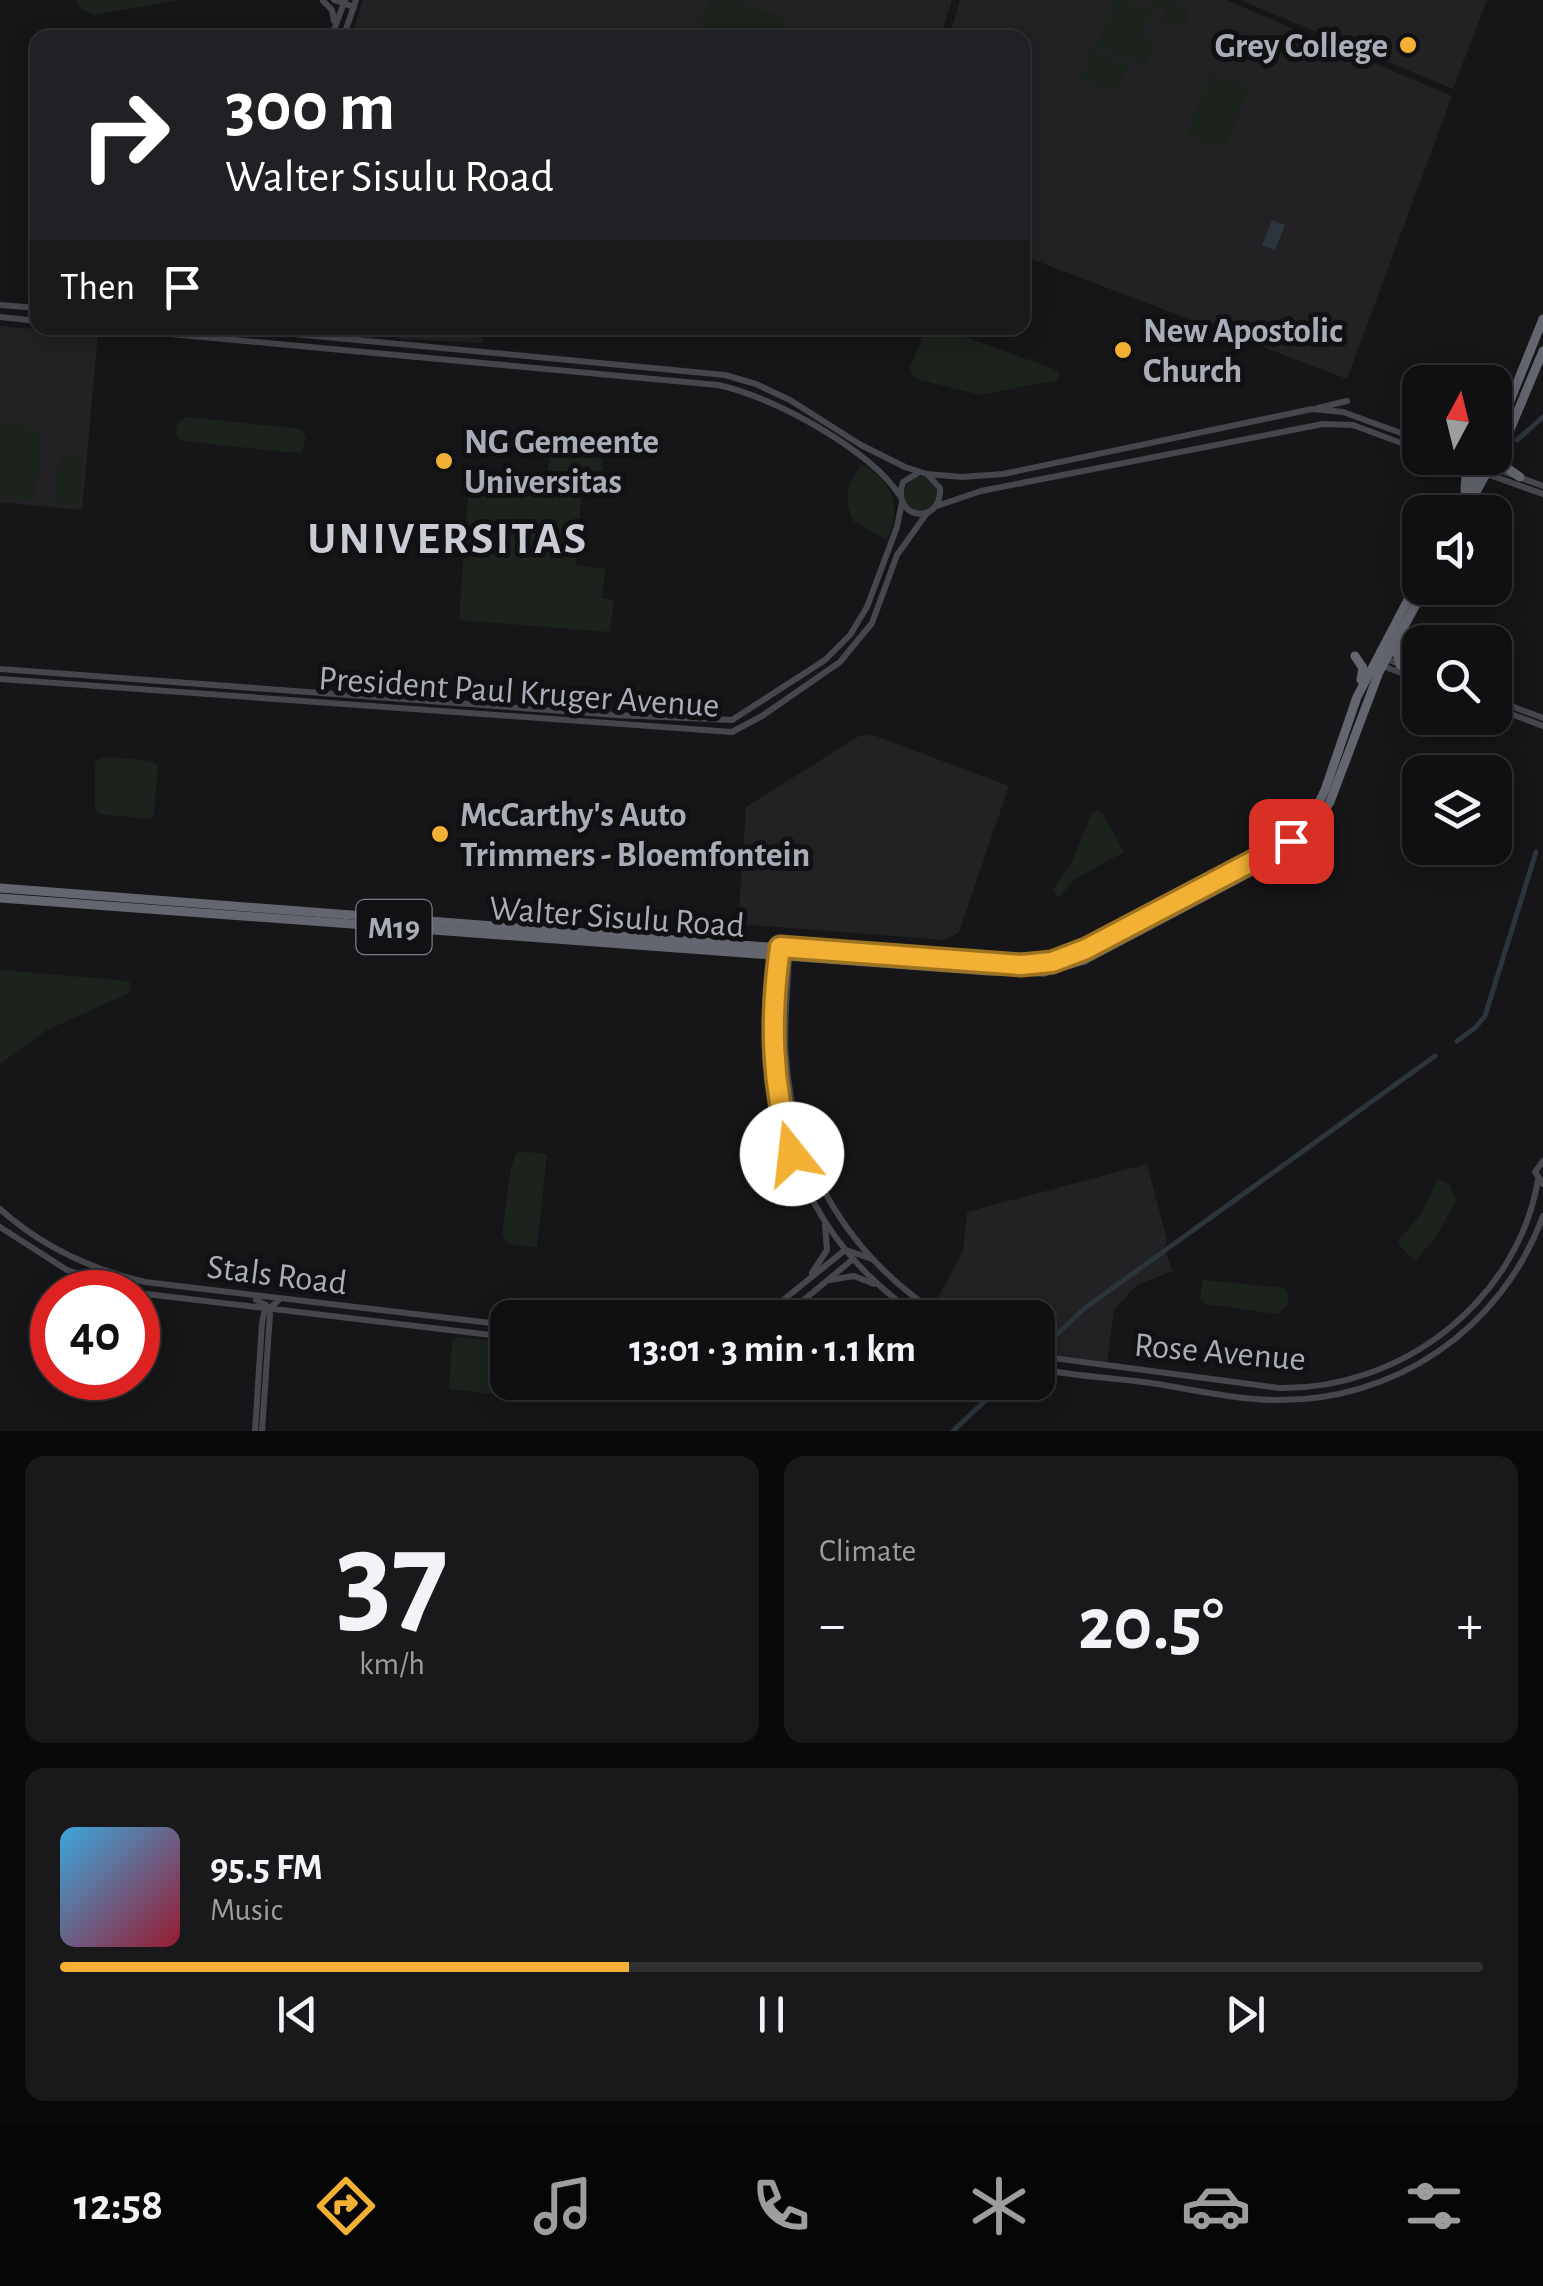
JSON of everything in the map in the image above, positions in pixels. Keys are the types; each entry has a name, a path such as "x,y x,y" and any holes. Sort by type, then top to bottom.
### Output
{"highway":[{"path":"1512,400 1542,323"},
{"path":"1514,396 1522,387 1536,352 1543,347"},
{"path":"1512,424 1543,347"},
{"path":"1512,471 1520,477"},
{"name":"Walter Sisulu Road","path":"0,888 106,901 1026,969 1088,953 1294,848 1330,802 1380,661 1405,605"},
{"name":"M19","path":"1380,661 1415,605"},
{"path":"1400,665 1397,652 1421,605"},
{"path":"1355,656 1363,668 1357,698"},
{"name":"Walter Sisulu Road","path":"1136,928 1304,832 1325,790 1357,698 1380,661"},
{"path":"1312,860 1330,802"},
{"path":"1270,853 1294,848 1304,832"},
{"name":"Walter Sisulu Road","path":"0,898 33,895"}],"street":[{"path":"334,0 343,4"},
{"path":"322,1 354,7"},
{"path":"322,1 334,15 332,30"},
{"path":"334,30 343,4"},
{"path":"0,305 30,307"},
{"path":"0,317 30,320"},
{"path":"189,335 650,377 731,388 769,400 880,470 911,512 927,512 981,491 1335,423 1352,425 1402,443"},
{"path":"248,335 248,340"},
{"path":"264,342 266,335"},
{"path":"325,335 725,376 756,384 790,400 892,462 925,473 988,476 1346,402"},
{"path":"1312,410 1344,412 1402,433"},
{"path":"1037,467 1040,480"},
{"path":"901,499 900,489 908,477 925,473"},
{"path":"925,473 940,488 937,506"},
{"path":"1503,475 1543,494"},
{"path":"1512,475 1543,486"},
{"name":"President Paul Kruger Avenue","path":"0,668 616,715 732,720 824,660 850,635 866,607 896,527 901,499"},
{"name":"President Paul Kruger Avenue","path":"0,679 732,732 850,652 872,622 902,546 927,512"},
{"path":"1380,661 1400,665"},
{"path":"1380,661 1402,671"},
{"path":"139,679 139,689"},
{"path":"1512,708 1543,724"},
{"path":"1512,714 1543,724"},
{"path":"784,952 772,1036 776,1094 792,1154 824,1222 897,1300"},
{"path":"784,952 784,1037 792,1107 820,1185 849,1232 918,1300"},
{"name":"Rose Avenue","path":"1055,1359 1259,1386 1316,1386 1367,1374 1430,1343 1468,1312 1500,1274 1520,1242 1540,1182 1536,1169 1543,1161"},
{"name":"Stals Road","path":"0,1209 47,1245 110,1274 216,1292 490,1324"},
{"name":"Rose Avenue","path":"1055,1371 1258,1399 1311,1398 1387,1380 1438,1353 1476,1322 1510,1281 1543,1216"},
{"path":"805,1282 827,1250 824,1222"},
{"name":"Stals Road","path":"0,1227 67,1270"},
{"path":"803,1300 851,1253 849,1232"},
{"path":"783,1300 851,1253 873,1259"},
{"path":"824,1282 854,1276 884,1290"},
{"path":"216,1292 262,1302 268,1309 269,1343"},
{"name":"Stals Road","path":"160,1296 490,1335"},
{"path":"258,1431 262,1323 276,1301 285,1300"},
{"path":"240,1306 257,1312 262,1323"},
{"path":"348,1318 349,1307"},
{"path":"365,1319 366,1309"},
{"path":"258,1431 270,1329 277,1317 305,1312"},
{"path":"1468,1312 1476,1322"},
{"path":"404,1324 405,1314"},
{"path":"420,1326 421,1316"},
{"path":"445,1329 446,1318"},
{"path":"459,1331 460,1320"},
{"path":"1456,1323 1464,1332"},
{"path":"1430,1343 1438,1353"},
{"path":"1410,1356 1417,1366"},
{"path":"1100,1378 1102,1366"},
{"path":"1117,1379 1118,1368"},
{"path":"1381,1368 1387,1380"},
{"path":"1367,1374 1371,1385"},
{"path":"1240,1397 1242,1385"},
{"path":"1258,1399 1259,1386"}],"shaded area":[{"path":"76,0 177,0 95,15 81,9"},
{"path":"363,0 952,0 943,30 354,30"},
{"path":"711,0 737,0 785,20 781,30 698,30"},
{"path":"960,0 1226,0 1452,96 1347,379 1030,259 1030,30 951,30"},
{"path":"1115,0 1153,11 1142,36 1155,41 1145,66 1096,46"},
{"path":"1151,0 1188,4 1186,27 1162,25 1164,4 1161,9 1149,4"},
{"name":"Grey College","path":"1240,0 1487,0 1453,89"},
{"path":"1090,49 1129,65 1118,93 1079,77"},
{"path":"1210,73 1249,87 1225,150 1186,136"},
{"path":"1272,220 1285,225 1275,250 1262,245"},
{"path":"0,326 30,328 30,335 98,335 82,510 0,502"},
{"path":"398,335 483,335 482,343 399,339"},
{"path":"923,335 961,335 1059,371 1058,380 980,395 917,379 910,368"},
{"path":"186,417 301,429 306,437 302,452 295,453 182,441 176,435 177,424"},
{"path":"0,423 21,424 41,433 36,501 0,498"},
{"path":"556,451 602,458 604,478 598,481 551,477 549,455"},
{"path":"60,453 83,455 79,504 55,502"},
{"path":"861,464 881,479 892,496 894,516 887,540 853,521 848,491"},
{"path":"476,477 582,486 576,565 605,569 602,598 614,600 610,632 459,620 469,483"},
{"path":"921,477 933,482 938,494 933,506 921,511 909,506 904,494 909,482"},
{"path":"873,735 1009,786 959,932 945,940 738,924 746,807 859,736"},
{"path":"108,757 152,761 158,765 154,816 148,819 95,810 95,764"},
{"path":"1091,814 1103,814 1124,852 1075,879 1058,898 1053,890 1073,860"},
{"path":"0,970 129,981 131,992 45,1031 0,1064"},
{"path":"517,1151 547,1154 537,1247 509,1244 502,1236 511,1167"},
{"path":"1147,1164 1167,1240 1164,1248 1173,1271 1137,1285 1114,1310 1107,1362 1055,1354 1055,1300 936,1300 963,1251 967,1212"},
{"path":"1438,1178 1450,1185 1456,1201 1434,1239 1415,1261 1397,1243 1422,1212"},
{"path":"1203,1280 1284,1288 1288,1304 1278,1314 1206,1304 1200,1298"},
{"path":"458,1337 490,1340 490,1394 449,1389 452,1341"}],"waterway":[{"path":"1517,440 1543,417"},
{"path":"1457,1041 1485,1016 1536,852"},
{"path":"1055,1336 1085,1308 1435,1056"},
{"path":"953,1431 986,1400"}],"place":[{"name":"Grey College","path":"1408,45"},
{"name":"New Apostolic Church","path":"1123,350"},
{"name":"NG Gemeente Universitas","path":"444,461"},
{"name":"McCarthy's Auto Trimmers - Bloemfontein","path":"440,834"}],"district":[{"name":"UNIVERSITAS","path":"448,537"}],"route":[{"path":"792,1154 776,1094 773,1062 773,1010 780,947 962,962 1052,962 1086,949 1291,841"}]}
